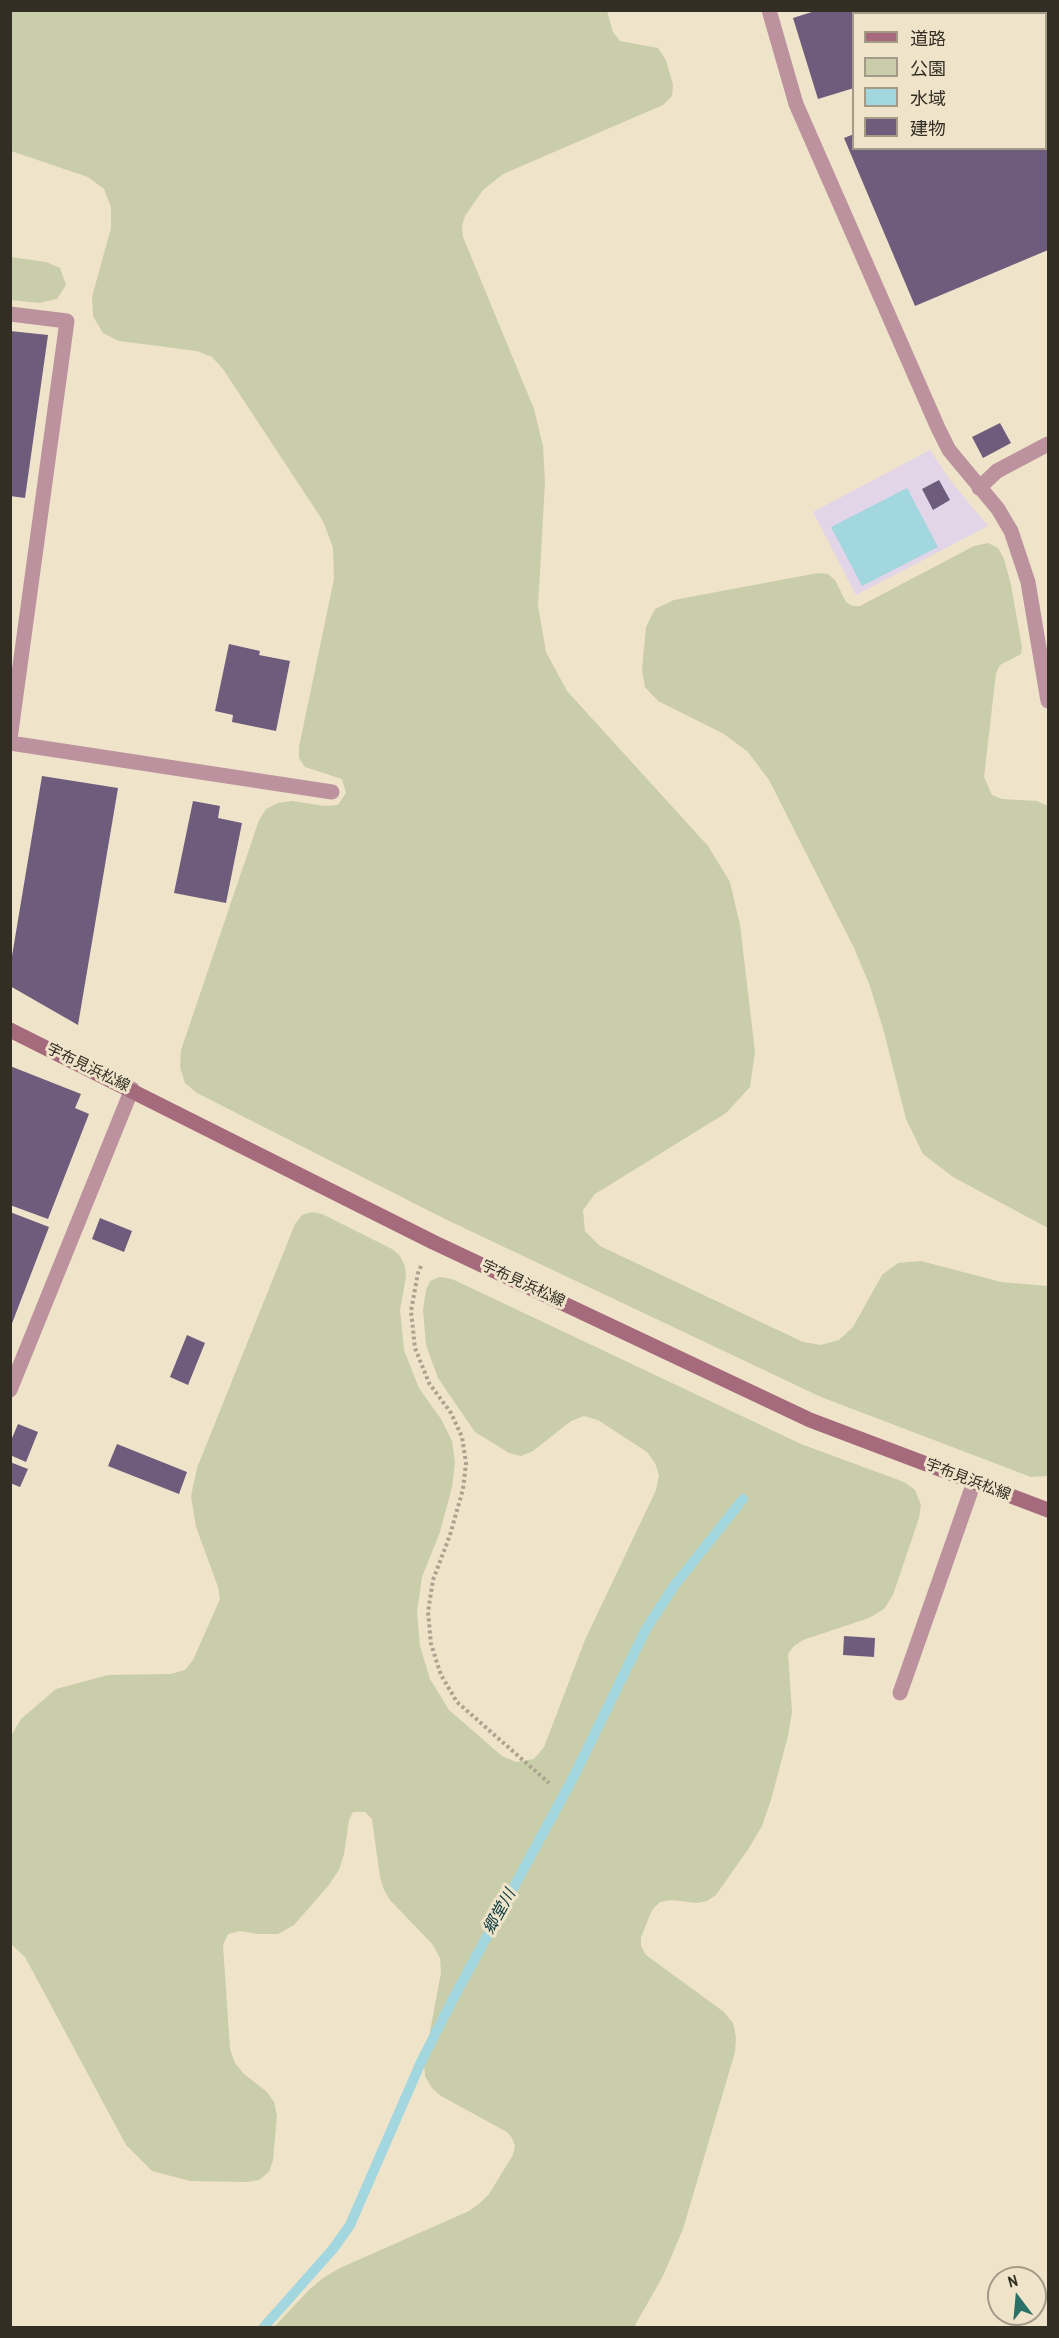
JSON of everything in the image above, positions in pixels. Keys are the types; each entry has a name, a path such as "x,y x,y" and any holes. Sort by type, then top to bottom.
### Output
{"main road":[{"name":"宇布見浜松線","path":"10,1030 132,1089 433,1242 810,1420 1048,1510"}],"street":[{"path":"769,10 796,104 938,428 949,450 998,509 1011,531 1028,582 1048,701"},
{"path":"10,314 67,321 10,738"},
{"path":"979,488 998,471 1048,444"},
{"path":"10,743 332,792"},
{"path":"10,1390 132,1089"},
{"path":"900,1693 974,1482"}],"path":[{"path":"433,1242 418,1274 411,1311 415,1348 429,1383 451,1413 462,1437 466,1463 464,1489 433,1581 428,1612 431,1644 441,1675 457,1702 549,1783"}],"shaded area":[{"path":"930,450 950,480 988,526 856,595 813,512"}],"green space":[{"path":"11,10 607,11 613,32 620,41 658,48 666,60 673,85 672,96 663,105 503,174 483,190 465,216 462,226 463,237 534,409 543,446 545,482 538,606 546,652 567,691 708,846 730,882 740,925 755,1052 750,1087 726,1113 595,1194 583,1210 585,1231 600,1246 803,1342 821,1345 839,1340 853,1327 882,1275 898,1263 921,1261 1001,1282 1048,1286 1048,1476 1031,1477 821,1397 445,1219 197,1093 185,1083 180,1067 181,1050 259,820 266,809 278,803 292,801 324,806 338,805 346,793 342,779 305,767 299,758 299,747 334,579 333,548 323,521 223,369 212,357 197,351 119,341 103,333 93,316 92,297 111,228 111,207 104,189 88,177 11,151"},
{"path":"11,257 46,262 60,268 66,285 57,299 39,303 11,300"},
{"path":"988,543 998,548 1004,559 1022,647 1021,654 1000,665 996,673 984,777 992,795 1002,799 1037,801 1048,806 1048,1228 953,1177 923,1154 906,1119 870,986 854,948 769,780 748,752 724,734 658,701 645,687 642,670 646,627 655,609 674,600 818,573 828,574 835,580 846,602 852,606 860,606 974,546"},
{"path":"312,1212 322,1214 392,1249 400,1256 405,1266 406,1277 400,1310 404,1350 419,1388 441,1419 452,1441 455,1463 452,1487 440,1532 422,1577 417,1612 420,1646 430,1679 449,1710 502,1756 516,1762 534,1759 544,1747 585,1640 656,1490 659,1475 655,1463 647,1452 598,1420 584,1416 571,1421 533,1451 521,1456 509,1453 475,1432 438,1378 426,1345 423,1310 430,1281 440,1277 452,1279 801,1444 904,1482 915,1490 921,1505 919,1518 893,1595 884,1609 869,1618 803,1640 788,1654 792,1712 788,1736 762,1826 749,1848 716,1895 707,1901 697,1903 672,1900 660,1902 652,1910 641,1937 641,1946 646,1955 724,2012 733,2023 736,2037 735,2052 683,2229 663,2276 634,2327 274,2327 323,2278 340,2268 469,2211 480,2203 489,2194 513,2155 515,2146 507,2132 441,2096 432,2088 425,2076 424,2063 441,1973 440,1958 433,1945 390,1900 384,1890 372,1819 365,1812 353,1812 349,1820 339,1870 294,1925 278,1934 240,1931 228,1934 223,1945 230,2049 235,2063 244,2074 267,2092 274,2102 277,2116 273,2160 269,2172 259,2180 247,2182 190,2181 152,2171 126,2145 25,1957 11,1944 11,1736 21,1719 56,1689 108,1675 171,1674 185,1670 193,1660 220,1599 218,1587 196,1527 191,1496 197,1468 295,1224 302,1215"}],"water":[{"path":"907,488 938,547 862,586 831,527"}],"building":[{"path":"818,10 1048,10 1048,29 1047,12 852,12 852,89 818,99 793,18"},
{"path":"1047,58 1048,250 915,306 844,138 852,135 852,150 1047,150"},
{"path":"10,331 48,335 25,498 10,496"},
{"path":"1000,423 1011,443 983,458 972,437"},
{"path":"939,480 950,500 933,510 922,489"},
{"path":"229,644 260,651 259,655 290,661 276,731 232,722 233,715 215,711"},
{"path":"42,776 118,788 78,1025 10,986 10,968"},
{"path":"193,801 220,806 218,818 242,823 226,903 174,893"},
{"path":"10,1066 81,1094 75,1108 89,1114 48,1219 10,1205"},
{"path":"10,1212 49,1227 11,1326 10,1326"},
{"path":"100,1218 132,1231 124,1252 92,1239"},
{"path":"187,1335 205,1343 188,1385 170,1377"},
{"path":"18,1424 38,1432 26,1462 10,1455 10,1443"},
{"path":"117,1444 187,1472 179,1494 108,1466"},
{"path":"10,1462 28,1469 20,1487 10,1483"},
{"path":"844,1636 875,1638 874,1657 843,1655"}],"waterway":[{"name":"郷堂川","path":"263,2328 333,2249 350,2225 421,2062 573,1778 646,1629 674,1586 743,1499"}]}
